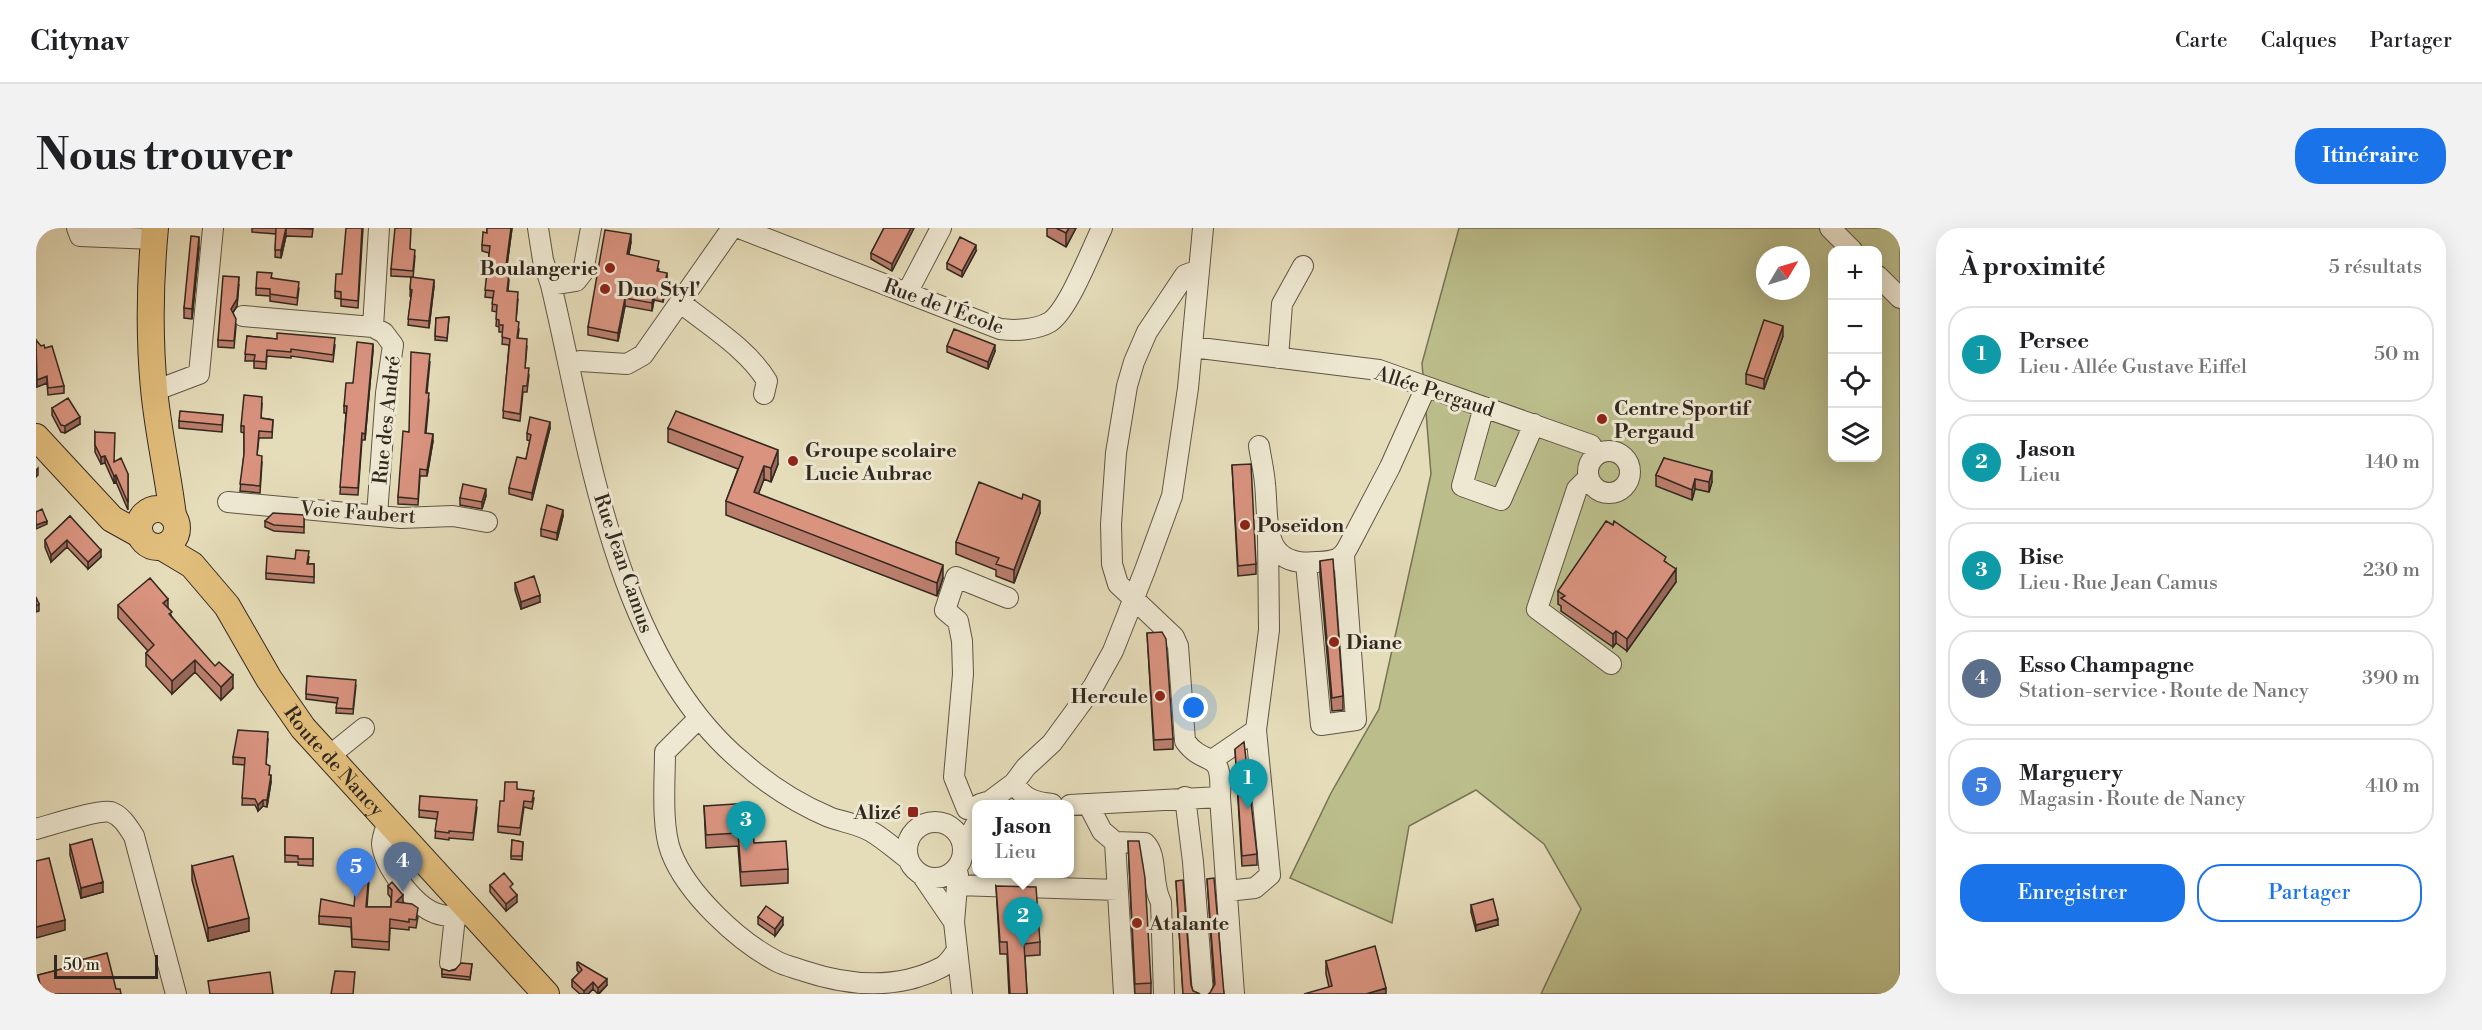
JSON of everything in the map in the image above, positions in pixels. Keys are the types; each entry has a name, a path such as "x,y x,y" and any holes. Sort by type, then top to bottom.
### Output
{"main road":[{"path":"154,234 151,346 154,391 168,470 158,526"},
{"name":"Route de Nancy","path":"36,437 100,507 158,526 227,606 284,704 328,757 388,821 464,915 546,994"}],"street":[{"path":"77,228 80,236 154,234"},
{"path":"154,391 200,374 213,228"},
{"name":"Rue des André","path":"377,515 386,393 393,345 384,333 373,327 379,228"},
{"name":"Rue Jean Camus","path":"538,228 543,260 570,365 594,476 619,559 655,648 675,685 698,719 742,763 783,792 828,817 871,831 908,859"},
{"path":"551,285 576,281 583,272 591,228"},
{"path":"570,365 580,361 627,364 643,355 732,228"},
{"name":"Rue de l'École","path":"739,228 1000,329 1011,331 1036,327 1049,322 1062,310 1102,228"},
{"path":"907,293 941,228"},
{"path":"991,800 1014,783 1026,767 1052,743 1093,687 1113,651 1172,496 1188,388 1203,228"},
{"path":"1830,228 1848,246"},
{"path":"1278,358 1282,304 1303,266"},
{"path":"1199,270 1185,275 1147,332 1126,386 1116,453 1111,524 1112,564 1118,584 1174,637 1178,646 1185,741 1212,760 1221,775 1220,797 1234,994"},
{"path":"1882,280 1900,298"},
{"path":"680,302 737,348 763,374 767,381 764,394"},
{"path":"243,316 373,327"},
{"name":"Allée Pergaud","path":"1192,348 1379,370 1591,445 1596,454"},
{"path":"1305,563 1322,725 1356,720 1344,556 1390,467 1426,387"},
{"path":"1484,407 1462,486 1502,500 1543,428"},
{"path":"1227,891 1255,888 1269,875 1256,730 1269,630 1268,535 1265,484 1259,446"},
{"path":"1607,451 1619,453 1628,463 1629,478 1622,490 1607,494 1596,489 1588,478 1589,462 1596,454 1607,451"},
{"path":"1588,478 1577,489 1537,609 1611,664"},
{"name":"Voie Faubert","path":"228,502 401,518 453,516 487,522"},
{"path":"1268,535 1272,544 1283,555 1305,563 1336,560 1344,556"},
{"path":"973,800 954,777 963,674 962,641 958,621 945,610 956,577 1008,598"},
{"path":"698,719 665,752 665,811 671,851 691,887 740,936 779,963 812,974 859,984 876,985 909,978 944,966 957,950"},
{"path":"328,757 364,728"},
{"path":"1212,760 1256,730"},
{"path":"1014,783 1021,794 1030,800"},
{"path":"1185,797 1193,862 1203,994"},
{"path":"1079,804 1220,797"},
{"path":"1079,804 1102,831 1115,842 1145,843 1152,854 1155,891 1161,902 1164,994"},
{"path":"36,829 104,811 116,815 125,823 134,836 176,994"},
{"name":"Rue Jean Camus","path":"871,831 926,825 972,811"},
{"path":"962,994 954,922 960,866 961,840 951,827 926,825 910,836 907,847 908,859 916,871 932,879 942,878 960,866 972,831"},
{"path":"1115,842 1124,994"},
{"path":"960,866 972,870"},
{"path":"922,875 954,922"},
{"path":"1008,880 1118,890"},
{"path":"450,963 464,915"}],"green space":[{"path":"1459,228 1900,228 1900,994 1541,994 1581,909 1544,844 1476,790 1409,826 1392,923 1290,878 1331,793 1379,709 1431,474 1422,363"}],"building":[{"path":"276,228 286,228 281,250 275,250"},
{"path":"346,228 362,228 358,301 341,299 341,292 335,291 336,274 342,274"},
{"path":"395,228 411,228 410,249 415,250 413,271 391,269"},
{"path":"487,228 511,228 505,273 509,273 507,291 518,292 517,338 527,339 525,368 529,368 527,386 523,386 520,414 503,411 510,339 502,337 503,325 499,325 499,320 496,319 497,305 492,304 494,291 485,290 490,246 482,245 483,232 487,233"},
{"path":"884,228 911,228 892,264 871,253"},
{"path":"1056,228 1069,228 1066,233"},
{"path":"605,230 631,234 627,254 659,261 657,271 667,273 663,294 654,292 652,303 625,298 618,333 588,327"},
{"path":"191,236 199,237 192,309 184,308"},
{"path":"960,237 976,245 962,271 947,263"},
{"path":"257,272 272,273 271,278 299,282 297,298 270,294 270,289 256,288"},
{"path":"223,276 239,277 237,299 231,309 236,319 234,341 218,340"},
{"path":"411,277 434,280 429,321 408,319 412,290 410,289"},
{"path":"449,317 447,338 435,336 436,318"},
{"path":"1764,320 1783,326 1764,379 1746,374"},
{"path":"954,329 995,345 988,362 947,346"},
{"path":"277,333 335,338 333,355 291,349 291,352 267,350 266,362 254,361 255,355 245,354 247,336 277,339"},
{"path":"36,340 45,348 52,346 64,386 48,388 47,376 37,380"},
{"path":"357,342 373,344 358,488 340,487 347,406 344,406 346,383 353,383"},
{"path":"411,352 430,354 425,433 433,434 427,470 420,469 418,499 398,497 403,431 409,432"},
{"path":"244,395 262,397 261,418 273,420 272,432 259,431 257,455 262,456 260,486 240,484 244,454 244,426 241,426"},
{"path":"68,398 80,417 65,426 61,425 52,408"},
{"path":"180,411 223,415 222,425 179,421"},
{"path":"676,411 778,450 771,468 764,466 754,492 943,565 937,583 726,501 743,457 668,428"},
{"path":"530,417 550,422 532,493 509,488 517,457 526,459 531,435 527,433"},
{"path":"95,432 115,433 114,462 121,458 128,474 128,503 116,475 114,476 105,456 101,457 95,445"},
{"path":"1664,458 1712,471 1709,482 1695,479 1692,490 1656,475"},
{"name":"Poseïdon","path":"1251,464 1256,564 1238,566 1232,465"},
{"path":"979,482 1022,499 1023,494 1040,501 1014,570 996,564 999,558 956,542"},
{"path":"463,484 486,489 482,502 460,498"},
{"path":"547,505 563,510 557,533 541,529"},
{"path":"42,509 47,521 36,525 36,512"},
{"path":"273,513 304,515 304,527 274,525 265,521"},
{"path":"70,516 101,550 88,562 67,540 51,555 45,540"},
{"path":"1606,521 1613,525 1614,521 1666,557 1664,561 1676,569 1627,639 1616,631 1613,634 1561,598 1565,596 1558,591"},
{"path":"296,550 309,551 307,564 314,564 314,577 266,573 267,556 295,559"},
{"path":"1333,559 1343,696 1332,698 1320,561"},
{"path":"534,576 540,595 521,602 515,583"},
{"path":"150,578 168,599 163,603 172,612 169,614 215,666 219,662 233,675 221,687 195,660 172,681 146,653 154,645 118,605"},
{"name":"Hercule","path":"1162,632 1166,639 1173,739 1154,740 1147,633"},
{"path":"307,676 356,680 353,709 336,708 338,698 306,694"},
{"path":"238,730 268,732 266,764 270,766 269,775 271,775 267,800 263,800 258,805 255,799 242,798 245,758 233,757"},
{"path":"1244,742 1257,854 1242,856 1235,749"},
{"path":"505,782 517,782 517,789 534,791 532,802 524,801 520,828 498,826 500,801 504,801"},
{"path":"420,796 477,800 473,833 435,831 438,812 419,810"},
{"path":"751,803 754,843 786,841 788,869 741,872 738,833 706,835 704,806"},
{"path":"285,837 313,838 313,859 298,859 298,856 285,855"},
{"path":"92,839 103,882 81,888 70,845"},
{"path":"512,840 523,842 522,856 511,856"},
{"name":"Atalante","path":"1128,841 1139,841 1145,878 1151,983 1135,984"},
{"path":"233,856 249,918 208,928 192,866"},
{"path":"49,858 65,920 36,927 36,861"},
{"path":"357,871 369,872 366,907 391,907 392,890 388,886 392,882 403,895 396,902 412,904 418,908 416,920 409,919 409,922 390,919 389,942 352,939 351,918 319,916 321,899 354,906"},
{"path":"504,873 513,884 510,887 517,895 506,904 490,885"},
{"path":"1214,878 1224,994 1208,994 1215,984 1207,879"},
{"path":"1183,880 1191,985 1193,991 1200,994 1183,994 1176,881"},
{"path":"996,886 1036,887 1040,942 1024,944 1027,994 1010,994 1007,942 1000,942"},
{"path":"1493,899 1498,919 1476,925 1471,905"},
{"path":"766,906 783,918 775,929 758,917"},
{"path":"1375,946 1386,988 1366,994 1304,994 1332,986 1326,961"},
{"path":"107,953 116,989 120,989 121,994 42,994 38,975 74,966 73,962"},
{"path":"578,962 607,979 598,988 593,982 584,991 572,980 582,970"},
{"path":"461,963 472,964 470,977 442,974 442,969 455,970"},
{"path":"335,971 355,972 353,994 331,994"},
{"path":"270,972 273,994 210,994 208,981"}],"place":[{"name":"Boulangerie","path":"610,268"},
{"name":"Duo Styl'","path":"605,289"},
{"name":"Centre Sportif Pergaud","path":"1602,419"},
{"name":"Groupe scolaire Lucie Aubrac","path":"793,461"},
{"name":"Poseïdon","path":"1245,525"},
{"name":"Diane","path":"1334,642"},
{"name":"Hercule","path":"1160,696"},
{"name":"Persee","path":"1248,809"},
{"name":"Alizé","path":"913,812"},
{"name":"Bise","path":"746,851"},
{"name":"Esso Champagne","path":"403,892"},
{"name":"Marguery","path":"356,898"},
{"name":"Atalante","path":"1137,923"},
{"name":"Jason","path":"1023,947"}]}
